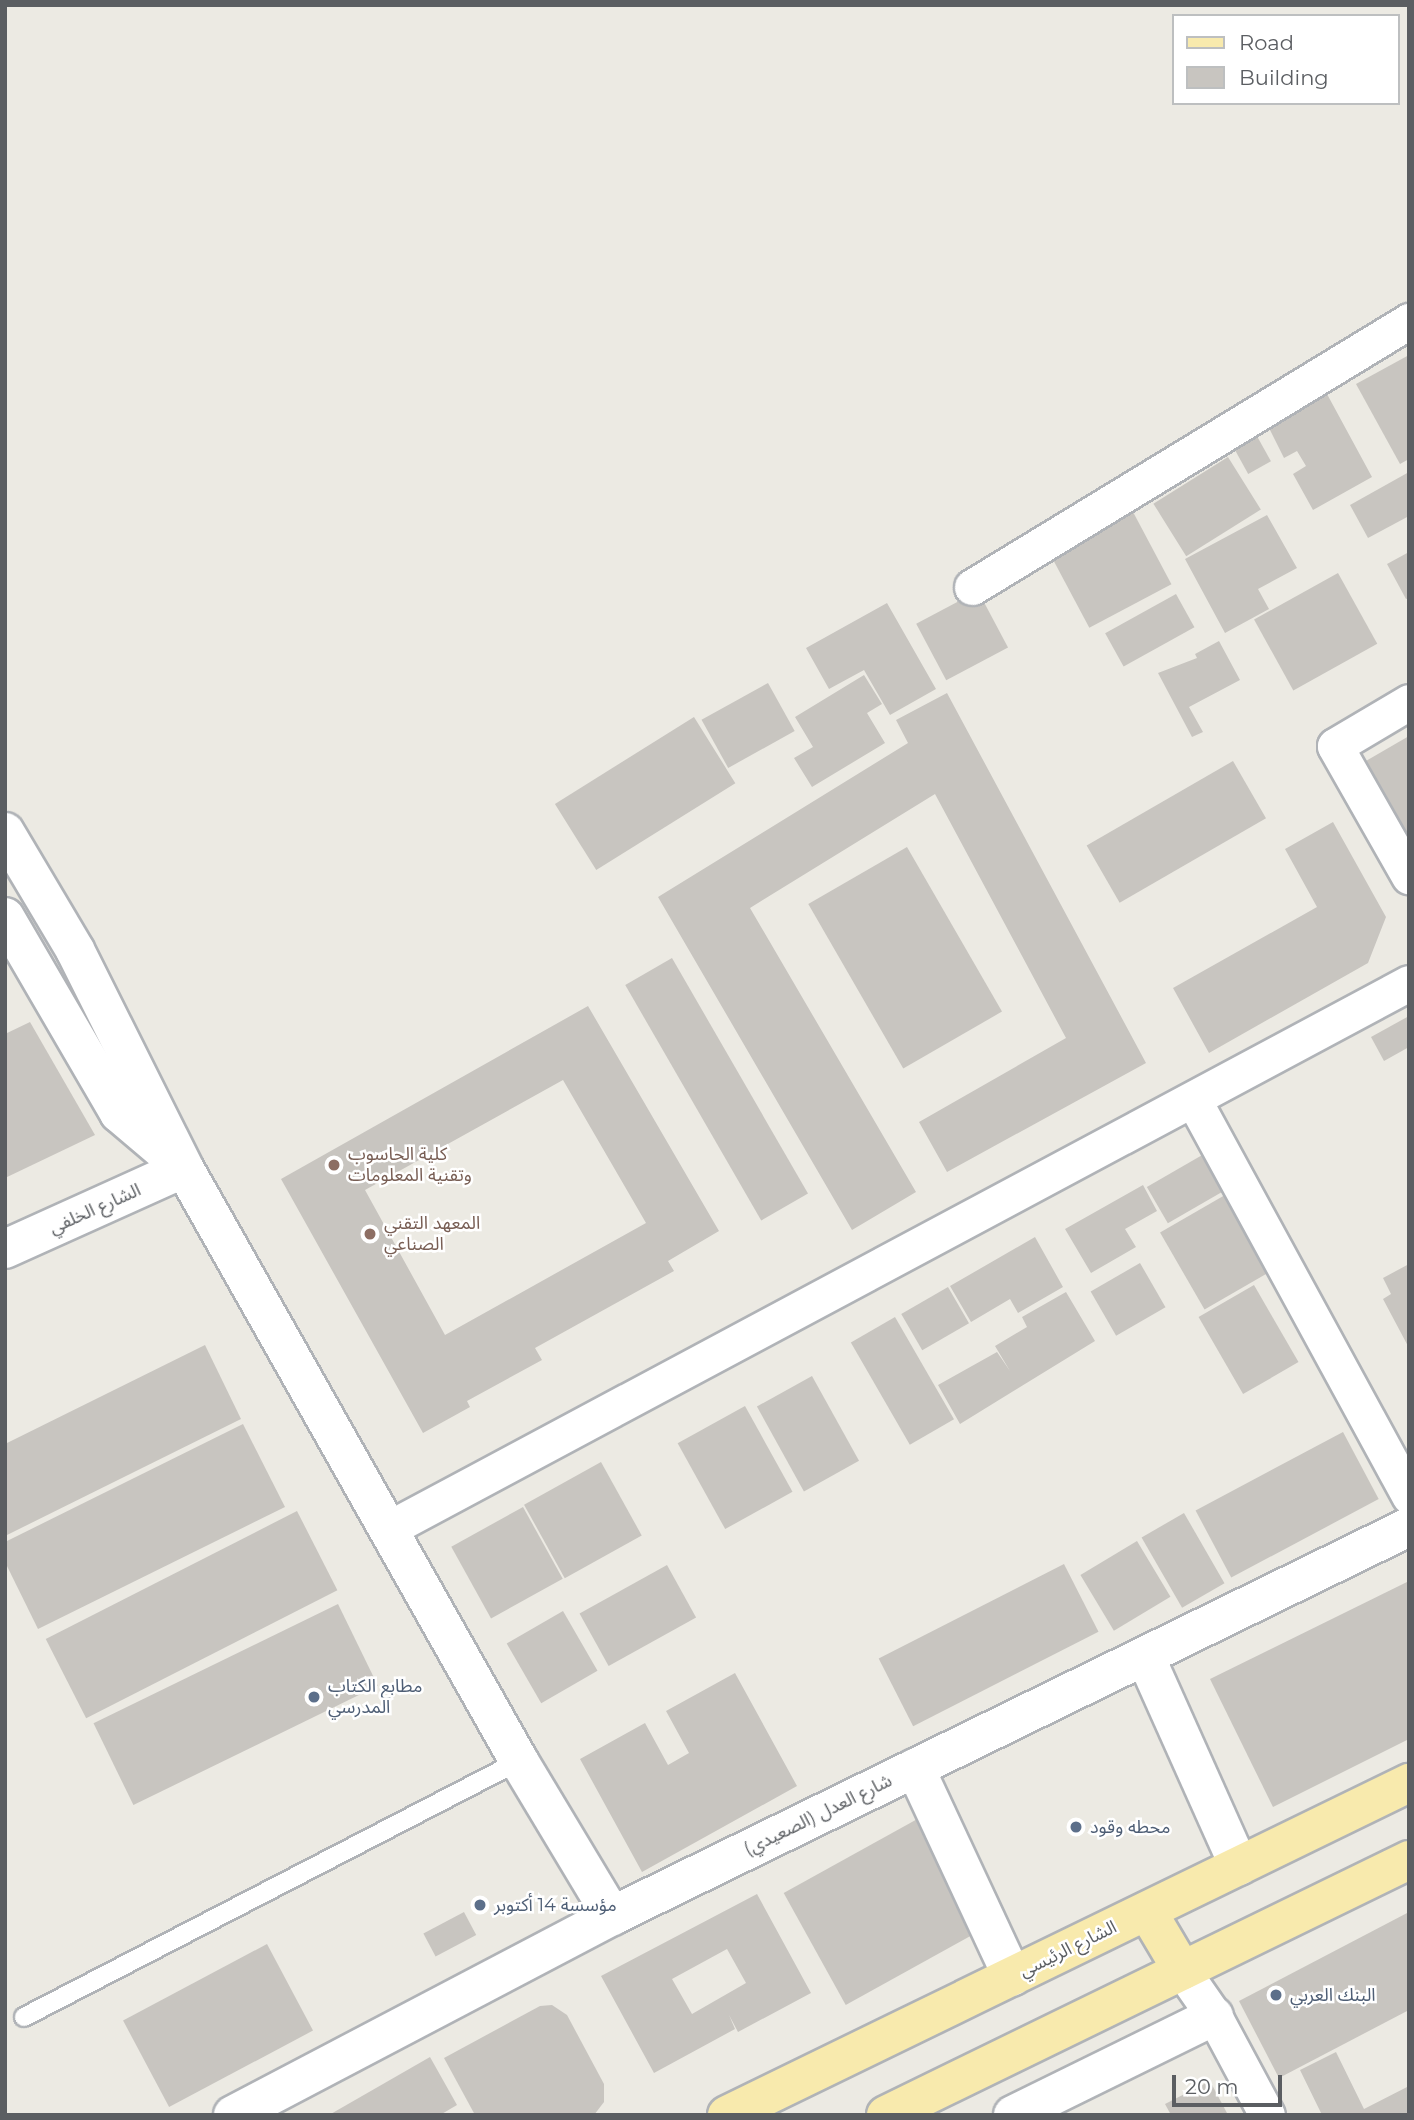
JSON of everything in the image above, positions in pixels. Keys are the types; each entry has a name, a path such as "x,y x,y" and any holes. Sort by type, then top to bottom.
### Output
{"main road":[{"name":"الشارع الرئيسي","path":"727,2115 1409,1783"},
{"path":"886,2115 1409,1860"},
{"path":"1147,1911 1182,1970"}],"street":[{"path":"972,587 1409,321"},
{"path":"1409,702 1335,746 1409,876"},
{"path":"5,832 75,950 184,1168 390,1528 519,1761 612,1916"},
{"path":"5,917 119,1113 184,1168"},
{"path":"38,975 75,950"},
{"path":"390,1528 1194,1101 1409,983"},
{"path":"1194,1101 1409,1496"},
{"name":"الشارع الخلفي","path":"5,1249 184,1168"},
{"name":"شارع العدل (الصعيدي)","path":"233,2115 612,1916 1409,1527"},
{"path":"1144,1656 1239,1866"},
{"path":"915,1768 1012,1976"},
{"path":"1182,1970 1214,2016 1267,2115"},
{"path":"1013,2115 1214,2016"}],"lane":[{"path":"24,2017 519,1761"}],"building":[{"path":"1409,355 1409,459 1400,464 1356,384"},
{"path":"1327,394 1372,477 1313,510 1293,474 1306,466 1297,451 1284,458 1268,426"},
{"path":"1253,429 1271,461 1248,474 1230,442"},
{"path":"1228,457 1261,510 1186,556 1153,504"},
{"path":"1409,472 1409,516 1368,538 1350,505"},
{"path":"1132,510 1171,584 1089,628 1050,554"},
{"path":"1267,515 1297,568 1258,589 1269,609 1225,633 1185,559"},
{"path":"1409,552 1409,598 1406,599 1387,564"},
{"path":"1338,573 1377,644 1293,690 1254,620"},
{"path":"978,591 1008,648 946,680 916,624"},
{"path":"1176,594 1194,627 1124,667 1105,633"},
{"path":"887,603 936,689 890,715 864,670 829,689 806,648"},
{"path":"1219,641 1240,680 1189,707 1203,732 1192,737 1158,673 1197,658 1195,654"},
{"path":"864,675 882,704 867,713 885,743 812,787 794,758 813,747 795,717"},
{"path":"768,683 795,731 728,768 702,720"},
{"path":"947,693 1146,1063 947,1172 919,1122 1066,1038 935,794 750,908 916,1192 852,1230 658,897 908,743 896,720"},
{"path":"694,717 735,783 596,870 555,804"},
{"path":"1409,736 1409,849 1359,765"},
{"path":"1233,761 1266,818 1120,903 1087,846"},
{"path":"1333,822 1386,917 1368,963 1209,1053 1173,988 1317,907 1285,849"},
{"path":"907,847 1002,1012 903,1069 808,904"},
{"path":"672,958 808,1194 761,1221 625,985"},
{"path":"588,1006 719,1231 668,1261 674,1271 535,1348 542,1360 467,1401 470,1407 423,1433 281,1179","holes":["563,1080 646,1223 445,1335 365,1190"]},
{"path":"1409,1016 1409,1047 1384,1061 1371,1037"},
{"path":"30,1022 95,1135 5,1178 5,1034"},
{"path":"1204,1154 1225,1190 1168,1223 1147,1187"},
{"path":"1143,1185 1157,1211 1125,1229 1136,1247 1091,1273 1065,1229"},
{"path":"1225,1195 1270,1272 1205,1310 1160,1232"},
{"path":"1035,1237 1063,1287 1018,1313 1010,1299 971,1322 950,1286"},
{"path":"1140,1263 1166,1307 1116,1336 1091,1292"},
{"path":"1409,1264 1409,1348 1383,1299 1391,1294 1383,1278"},
{"path":"1254,1285 1298,1362 1243,1394 1199,1317"},
{"path":"948,1287 969,1323 922,1350 901,1314"},
{"path":"1066,1292 1095,1341 960,1424 938,1385 997,1352 1010,1371 995,1346 1027,1327 1022,1317"},
{"path":"895,1317 954,1419 910,1445 851,1342"},
{"path":"205,1345 241,1419 5,1536 5,1444"},
{"path":"812,1376 859,1461 804,1491 757,1407"},
{"path":"745,1406 793,1492 725,1529 678,1443"},
{"path":"243,1424 285,1507 38,1629 5,1562 5,1542"},
{"path":"1343,1432 1379,1499 1231,1578 1196,1510"},
{"path":"601,1462 642,1535 565,1578 524,1505"},
{"path":"523,1507 563,1579 491,1618 451,1547"},
{"path":"297,1511 337,1590 86,1718 46,1639"},
{"path":"1184,1513 1224,1583 1182,1608 1142,1538"},
{"path":"1137,1541 1170,1597 1114,1631 1080,1575"},
{"path":"1064,1564 1099,1632 913,1726 879,1658"},
{"path":"667,1565 696,1617 609,1666 580,1613"},
{"path":"1409,1581 1409,1739 1273,1807 1210,1679"},
{"path":"338,1604 378,1686 133,1805 94,1723"},
{"path":"563,1611 598,1671 541,1703 507,1644"},
{"path":"735,1673 797,1786 642,1872 580,1759 645,1723 668,1765 689,1753 666,1711"},
{"path":"921,1817 983,1929 846,2005 784,1893"},
{"path":"757,1894 811,1993 738,2032 729,2015 735,2029 654,2073 601,1976","holes":["727,1949 746,1983 692,2014 672,1979"]},
{"path":"464,1912 476,1935 436,1957 423,1934"},
{"path":"1409,1912 1409,2010 1279,2078 1239,2001"},
{"path":"267,1944 313,2031 169,2107 123,2021"},
{"path":"552,2005 567,2015 604,2084 604,2102 594,2115 475,2115 444,2058 540,2006"},
{"path":"1336,2052 1364,2109 1409,2086 1409,2115 1322,2115 1300,2070"},
{"path":"430,2057 457,2105 440,2115 329,2115"},
{"path":"1210,2081 1228,2115 1171,2115 1165,2104"}],"place":[{"name":"كلية الحاسوب وتقنية المعلومات","path":"334,1165"},
{"name":"المعهد التقني الصناعي","path":"370,1234"},
{"name":"مطابع الكتاب المدرسي","path":"314,1697"},
{"name":"محطه وقود","path":"1076,1827"},
{"name":"مؤسسة 14 أكتوبر","path":"480,1905"},
{"name":"البنك العربي","path":"1276,1995"}]}
